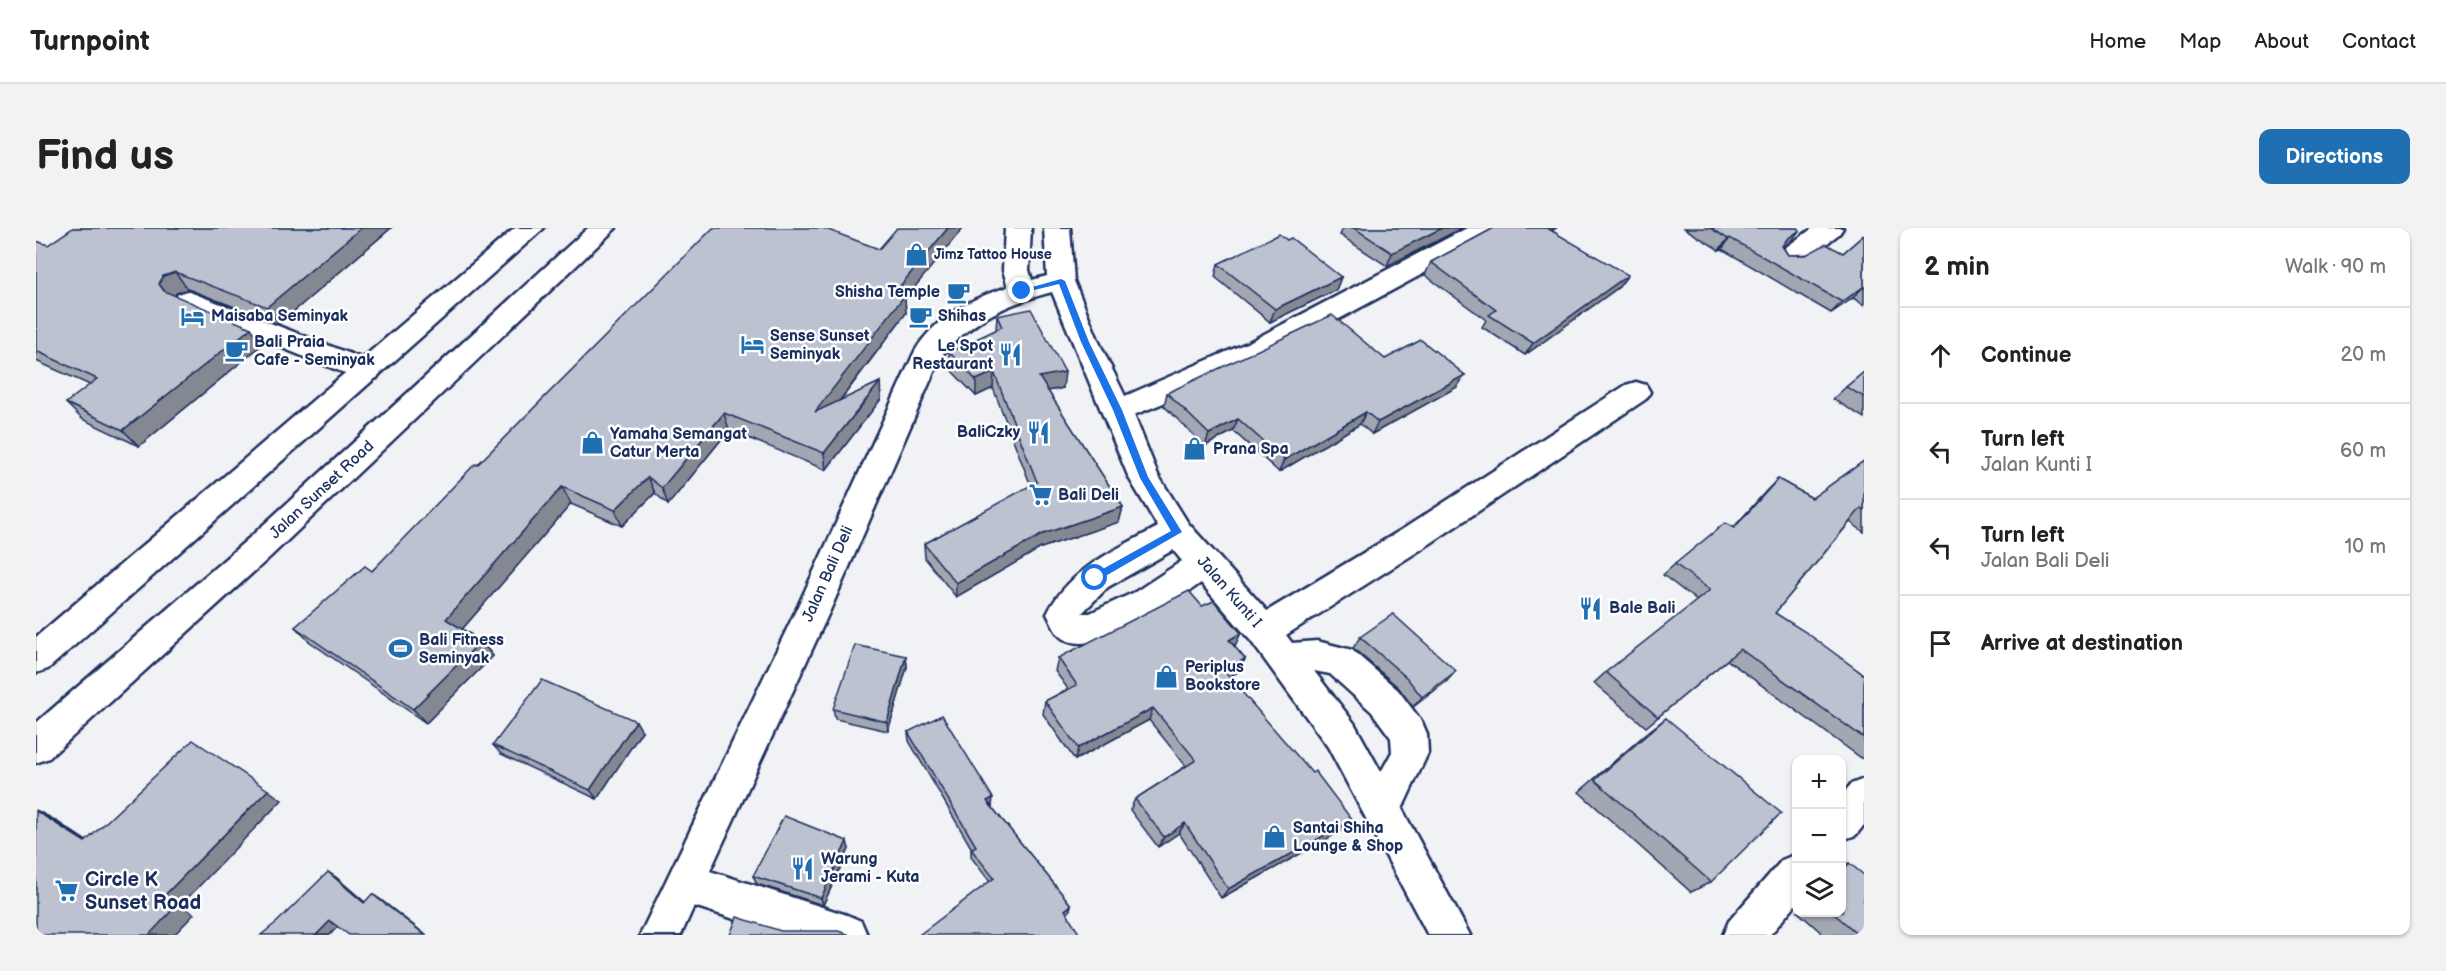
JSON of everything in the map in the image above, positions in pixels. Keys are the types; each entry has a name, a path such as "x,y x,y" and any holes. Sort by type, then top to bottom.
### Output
{"main road":[{"path":"36,658 531,228"},
{"name":"Jalan Sunset Road","path":"36,746 268,540 603,228"},
{"path":"1018,228 1016,270 1022,291"},
{"name":"Jalan Kunti I","path":"1057,228 1061,281 1144,478 1177,532 1263,631 1341,735 1450,935"},
{"path":"1117,410 1164,392 1314,321 1486,228"},
{"path":"1788,258 1830,228"},
{"name":"Jalan Bali Deli","path":"660,935 814,606 929,351 965,316 1022,291 1061,281"},
{"path":"187,300 367,371"},
{"path":"1263,631 1414,538 1636,392"},
{"path":"1177,532 1095,578 1068,603 1064,614 1073,627 1093,628 1147,602 1203,564"},
{"path":"1284,659 1317,656 1340,661 1385,701 1409,734 1410,753 1382,810"},
{"path":"1846,817 1864,797"},
{"path":"1743,935 1792,880"},
{"path":"684,883 847,935"}],"building":[{"path":"73,228 361,228 267,307 175,272 163,276 159,284 164,291 251,328 123,430 66,403 97,379 36,351 36,241 48,245"},
{"path":"713,228 823,228 879,249 897,228 948,228 895,292 905,295 815,412 880,382 824,453 724,413 662,488 648,477 615,510 562,487 446,619 481,641 413,709 295,627 365,566 372,571 475,464 477,465"},
{"path":"1354,228 1442,228 1392,253"},
{"path":"1494,228 1547,228 1628,275 1533,343 1489,315 1496,310 1431,262"},
{"path":"1710,228 1798,228 1800,230 1787,239 1782,246 1788,255 1806,255 1826,244 1843,253 1864,235 1864,288 1842,302"},
{"path":"1279,234 1287,240 1291,238 1341,277 1275,309 1218,264"},
{"path":"1031,309 1065,372 1039,377 1123,507 1043,534 956,583 924,544 1037,482 994,372 976,380 949,352 1002,327 997,316"},
{"path":"1332,315 1385,359 1421,340 1465,375 1378,422 1366,412 1284,460 1238,419 1209,434 1167,393"},
{"path":"1864,372 1864,397 1846,387"},
{"path":"1864,461 1864,510 1861,508 1775,613 1807,633 1864,675 1864,738 1740,649 1658,717 1606,672 1710,590 1675,564 1725,523 1734,528 1778,479 1812,498"},
{"path":"1189,591 1202,606 1214,601 1241,633 1229,640 1245,659 1223,670 1312,773 1315,771 1352,820 1228,889 1185,823 1164,837 1135,799 1196,760 1153,708 1078,748 1045,701 1077,685 1058,658"},
{"path":"1393,614 1456,671 1422,697 1407,678 1360,637"},
{"path":"855,645 906,656 887,722 833,709"},
{"path":"542,680 636,721 590,790 493,745"},
{"path":"942,715 993,798 987,801 1071,905 1065,910 1080,935 919,935 994,878 971,849 976,846 908,732"},
{"path":"1666,718 1781,813 1711,882 1595,780"},
{"path":"193,740 268,790 163,897 176,906 149,935 36,935 36,811 85,842"},
{"name":"Warung Jerami - Kuta","path":"784,816 847,841 821,898 753,876"},
{"path":"1849,863 1864,875 1864,935 1859,935 1838,917 1846,917 1846,867"},
{"path":"328,872 364,903 372,894 425,935 349,935 330,921 316,935 261,935"},
{"path":"737,917 781,931 838,931 848,934 730,935"}],"place":[{"name":"Jimz Tattoo House","path":"916,254"},
{"name":"Shisha Temple","path":"958,292"},
{"name":"Maisaba Seminyak","path":"193,316"},
{"name":"Shihas","path":"920,316"},
{"name":"Sense Sunset Seminyak","path":"752,345"},
{"name":"Bali Praia Cafe - Seminyak","path":"236,351"},
{"name":"Le Spot Restaurant","path":"1011,355"},
{"name":"BaliCzky","path":"1038,432"},
{"name":"Yamaha Semangat Catur Merta","path":"592,443"},
{"name":"Prana Spa","path":"1195,449"},
{"name":"Bali Deli","path":"1040,495"},
{"name":"Bale Bali","path":"1591,608"},
{"name":"Bali Fitness Seminyak","path":"401,649"},
{"name":"Periplus Bookstore","path":"1167,676"},
{"name":"Santai Shiha Lounge & Shop","path":"1275,837"},
{"name":"Warung Jerami - Kuta","path":"803,868"},
{"name":"Circle K Sunset Road","path":"67,891"}],"route":[{"path":"1022,291 1061,281 1144,478 1177,532 1095,578"}]}
